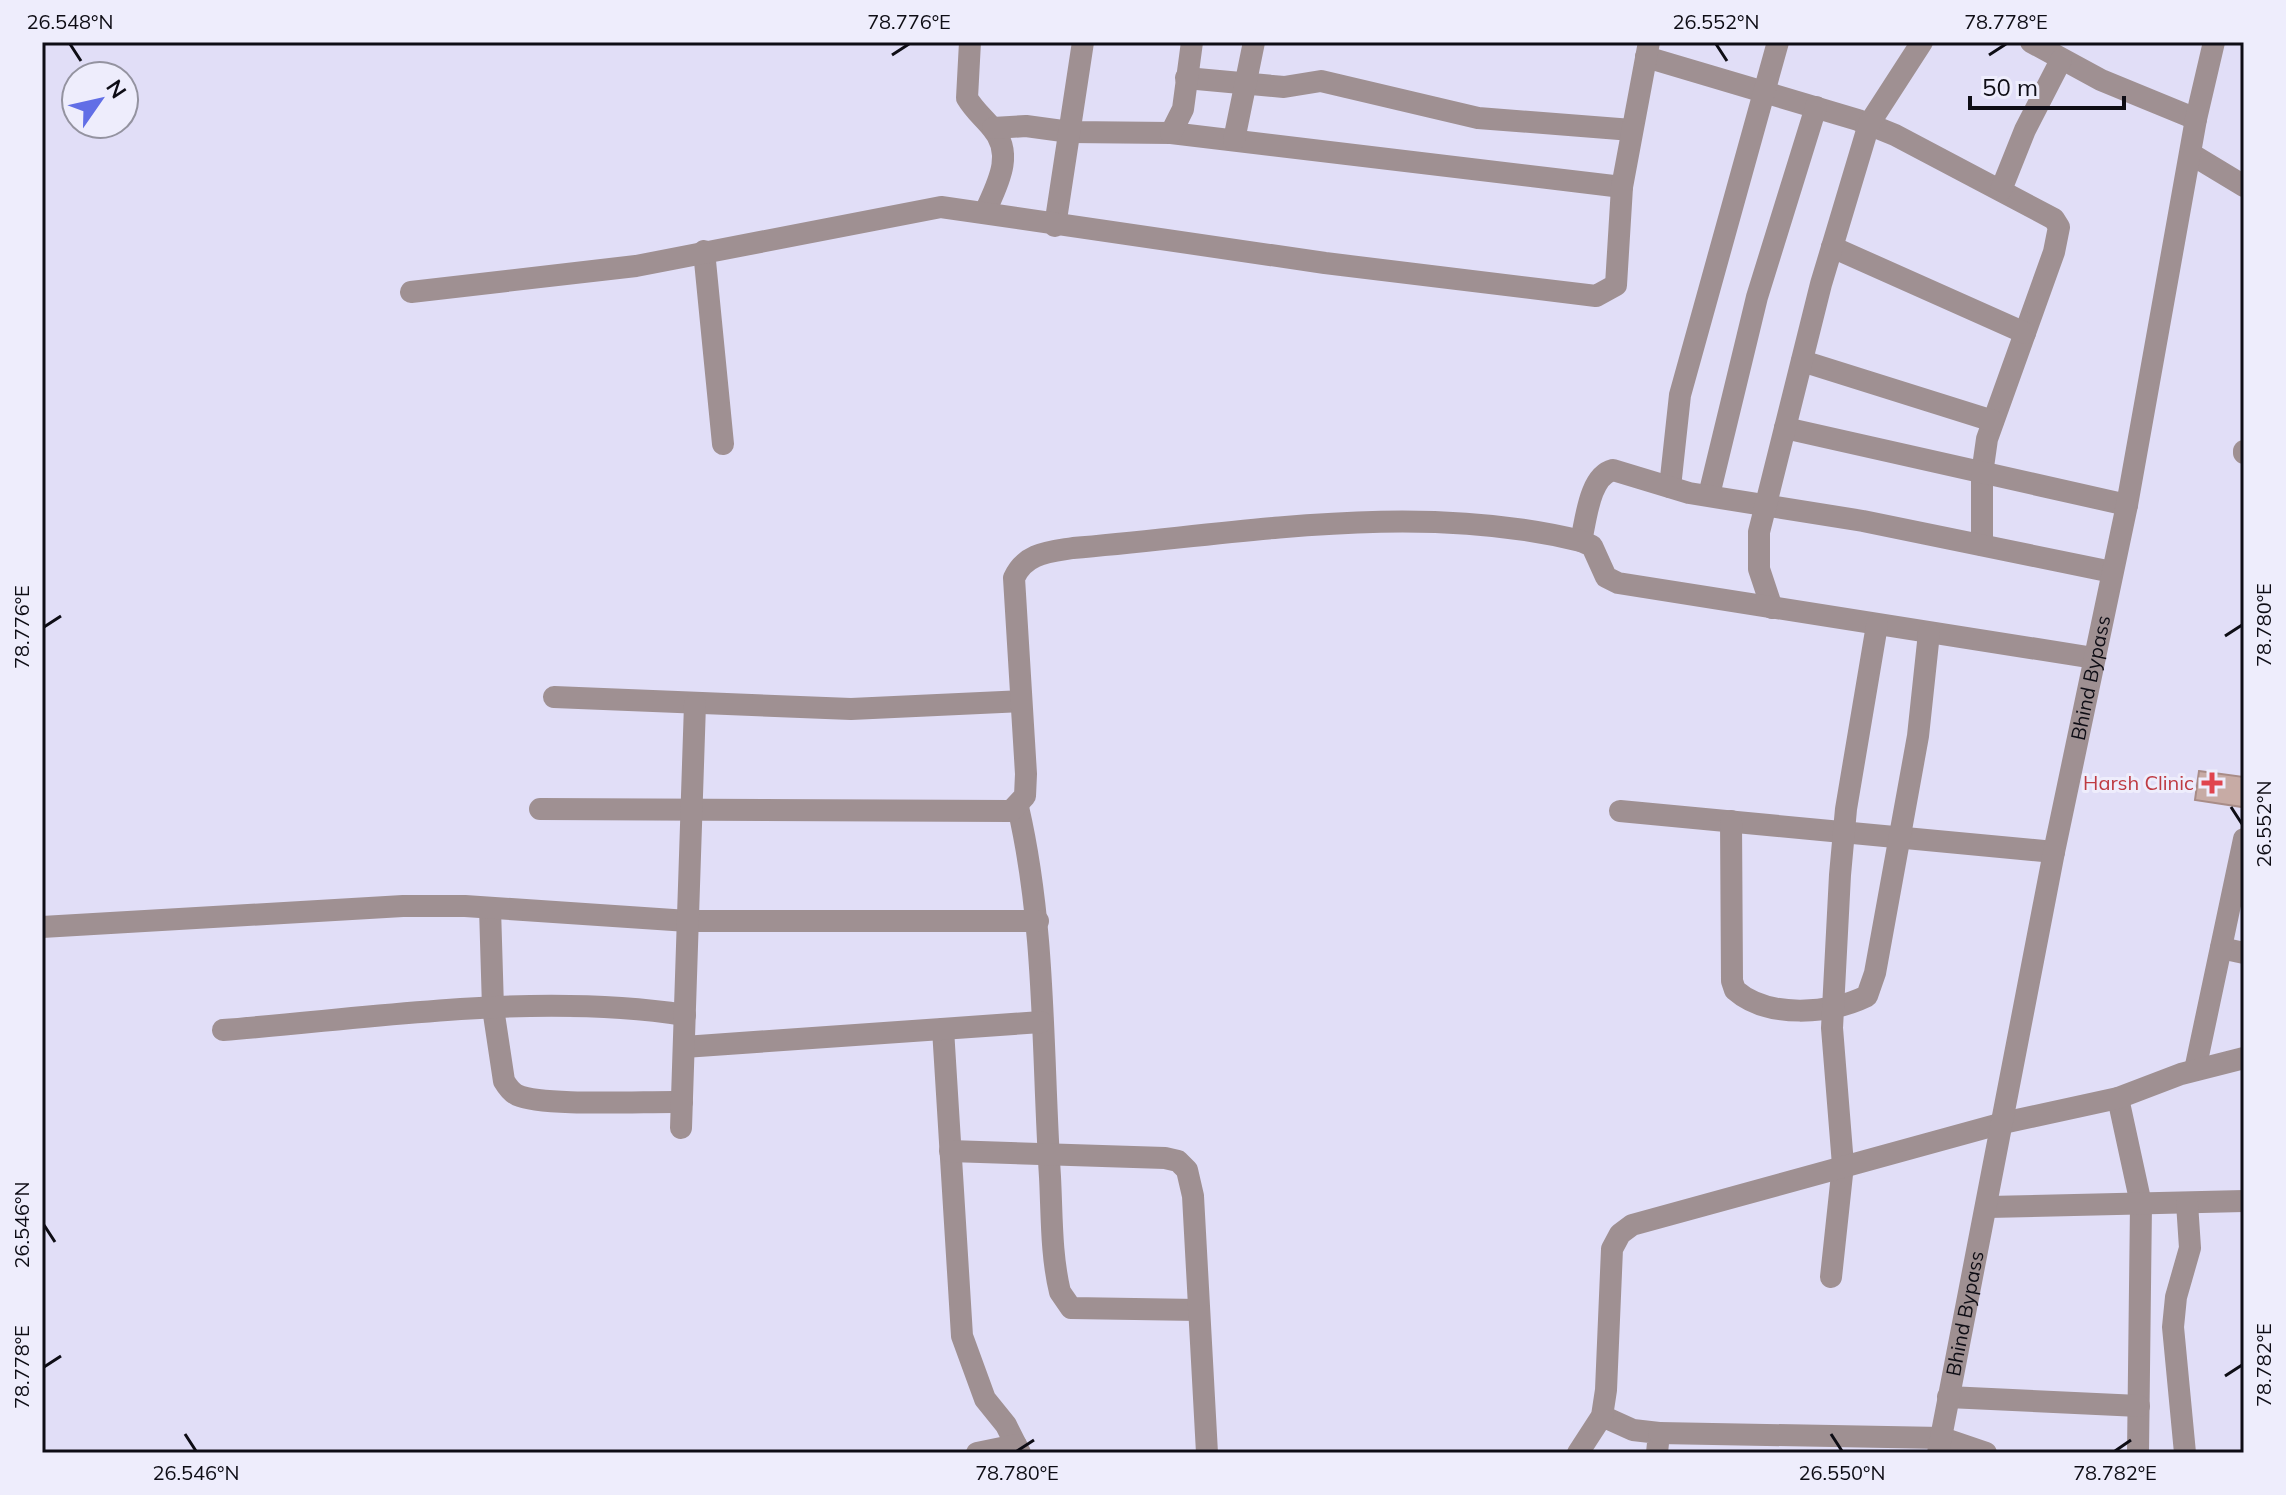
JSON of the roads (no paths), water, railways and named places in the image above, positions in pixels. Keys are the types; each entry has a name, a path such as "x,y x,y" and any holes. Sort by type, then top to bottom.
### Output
{"street":[{"path":"970,42 967,98 993,128 1004,155 1002,172 985,212"},
{"path":"1055,226 1083,42"},
{"path":"1171,133 1183,109 1192,42"},
{"path":"1234,140 1254,42"},
{"path":"1670,487 1680,395 1778,42"},
{"path":"1772,608 1757,552 1766,504 1832,247 1869,124 1922,42"},
{"path":"2031,42 2061,60 2154,104 2196,119"},
{"name":"Bhind Bypass","path":"1940,1445 2054,852 2127,505 2196,119 2214,42"},
{"path":"411,292 583,274 941,207 1055,226 1596,296 1616,285 1620,271 1622,187 1648,50 1764,93 1869,124 2045,213 2059,227 2054,252 1993,421 1982,474 1982,545"},
{"path":"2001,190 2025,130 2061,60"},
{"path":"1186,78 1243,86 1284,87 1321,81 1478,118 1632,130"},
{"path":"1709,495 1757,297 1816,107"},
{"path":"993,128 1026,126 1070,132 1171,133 1622,187"},
{"path":"2191,154 2244,186"},
{"path":"1832,247 2025,333"},
{"path":"704,251 723,444"},
{"path":"1802,361 1993,421"},
{"path":"1785,428 2127,505"},
{"path":"1581,541 1596,486 1606,472 1622,472 1709,495 2112,572"},
{"path":"540,809 1011,811 1025,796 1026,774 1014,578 1027,560 1041,553 1396,520 1471,525 1581,541 1592,546 1606,577 1618,583 2094,658"},
{"path":"1831,1277 1843,1165 1833,1053 1833,1008 1844,832 1877,625"},
{"path":"1731,821 1735,990 1762,1006 1833,1008 1867,996 1872,988 1918,736 1929,633"},
{"path":"554,697 851,709 1021,701"},
{"path":"681,1128 695,704"},
{"path":"1018,807 1031,864 1038,921 1056,1277 1064,1302 1071,1308 1086,1309 1198,1310"},
{"path":"1620,811 2054,852"},
{"path":"2195,1070 2243,848"},
{"path":"42,927 403,906 490,908 688,921 1038,921"},
{"path":"490,908 493,1008 504,1081 517,1095 552,1100 682,1102"},
{"path":"2221,948 2244,953"},
{"path":"223,1030 493,1008 613,1008 685,1015"},
{"path":"684,1047 1041,1022"},
{"path":"943,1029 962,1336 985,1399 1018,1449 977,1453"},
{"path":"1578,1453 1602,1416 1606,1390 1612,1249 1620,1234 1632,1225 1658,1215 2003,1123 2118,1098 2195,1070 2244,1058"},
{"path":"2118,1098 2141,1204 2138,1453"},
{"path":"950,1151 1178,1161 1187,1170 1193,1196 1207,1453"},
{"path":"1988,1207 2244,1201"},
{"path":"2185,1453 2173,1327 2176,1297 2190,1248 2187,1203"},
{"path":"1948,1397 2139,1406"},
{"path":"1602,1416 1658,1443 1940,1445 1986,1453"}],"place":[{"name":"Harsh Clinic","path":"2212,783"}]}
